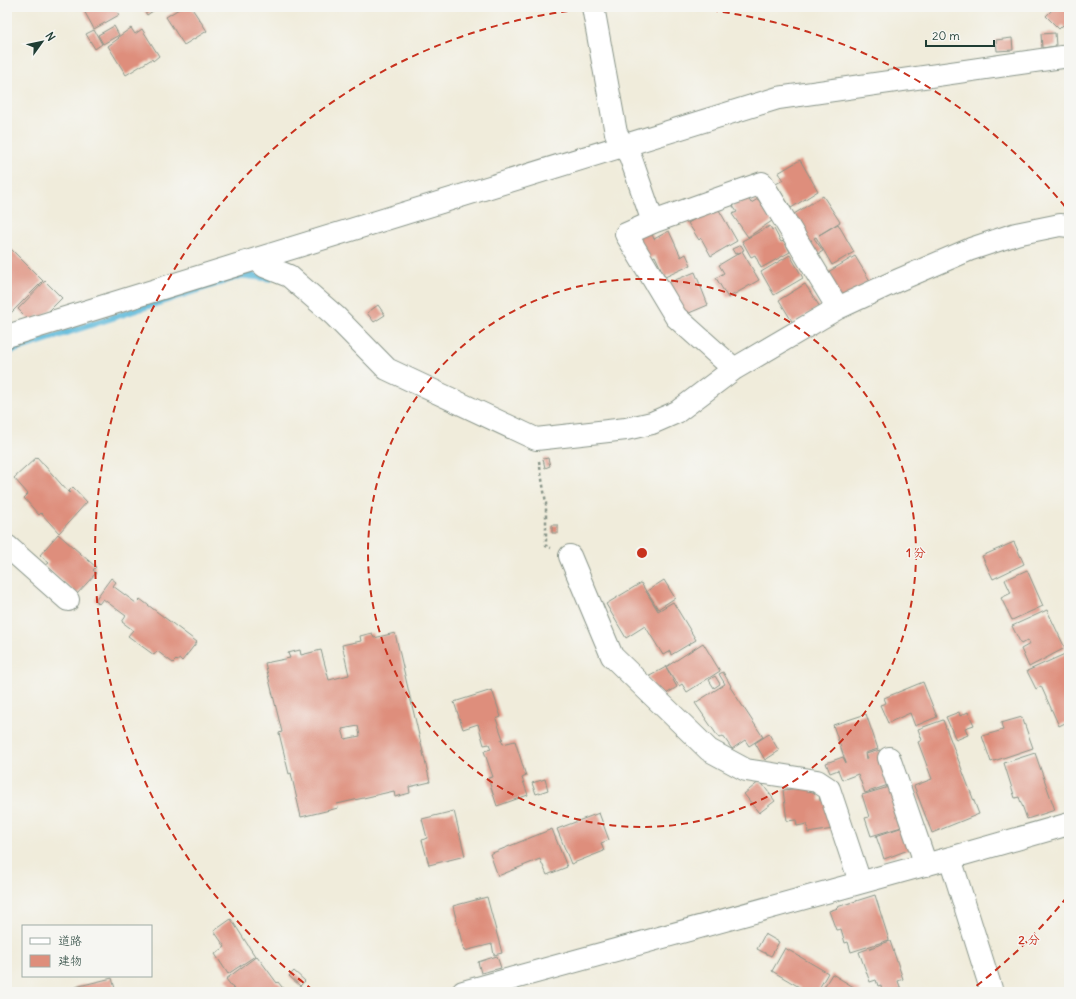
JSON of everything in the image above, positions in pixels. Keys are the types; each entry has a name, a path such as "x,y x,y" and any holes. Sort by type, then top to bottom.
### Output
{"street":[{"path":"593,7 616,133 630,156 653,222"},
{"path":"7,336 778,98 1069,56"},
{"path":"734,369 676,317 626,234 653,222 762,183 838,308"},
{"path":"259,258 264,266 289,276 295,281 335,316 387,369 536,439 626,429 652,423 676,412 734,369 838,308 971,249 1016,234 1060,225 1069,226"},
{"path":"7,546 68,600"},
{"path":"570,556 612,656 709,750 746,770 817,781 829,789 860,882"},
{"path":"889,758 926,864"},
{"path":"463,992 1069,824"},
{"path":"950,858 992,992"}],"path":[{"path":"536,439 546,503 546,546 570,556"}],"building":[{"path":"82,7 114,7 119,15 94,29"},
{"path":"146,7 159,7 147,15 143,9"},
{"path":"182,7 191,7 207,31 184,45 166,17"},
{"path":"1050,7 1069,7 1069,31 1063,25 1059,29 1046,16 1052,10"},
{"path":"114,26 119,35 103,44 98,35"},
{"path":"131,28 135,34 142,29 159,56 153,61 152,59 126,75 108,46"},
{"path":"94,30 102,44 95,49 86,34"},
{"path":"1055,33 1056,46 1042,48 1041,34"},
{"path":"1012,38 1013,50 997,51 996,40"},
{"path":"800,160 818,191 791,208 776,184 783,180 778,173"},
{"path":"747,196 751,203 758,199 772,221 748,237 732,214 737,212 733,206"},
{"path":"823,196 840,222 819,235 838,224 854,252 832,265 816,237 814,238 823,251 815,256 807,243 812,240 808,242 795,223 798,221 794,214"},
{"path":"719,210 737,241 711,256 701,238 699,240 688,223 709,211 711,214"},
{"path":"770,226 772,230 774,229 781,242 784,241 790,252 761,268 755,255 751,257 742,241"},
{"path":"650,230 654,239 669,231 681,257 686,254 691,265 665,277 655,256 645,260 635,237"},
{"path":"7,245 43,281 11,313 7,309"},
{"path":"741,245 744,250 742,251 759,280 728,298 716,278 724,273 719,265 741,252 735,254 732,249"},
{"path":"790,255 803,278 774,295 761,272"},
{"path":"855,256 870,281 839,301 828,272"},
{"path":"695,272 708,305 682,316 668,283"},
{"path":"45,281 62,298 42,318 39,315 31,322 18,309"},
{"path":"805,284 820,307 793,323 779,300"},
{"path":"378,305 385,315 374,322 367,313"},
{"path":"37,457 69,493 73,487 87,502 59,533 41,513 39,515 24,498 28,494 14,478"},
{"path":"548,458 550,466 545,468 543,459"},
{"path":"552,525 558,525 558,533 552,533"},
{"path":"58,534 96,567 93,570 96,573 77,594 46,565 49,563 40,555"},
{"path":"1014,542 1024,564 993,579 982,556"},
{"path":"1027,570 1043,606 1012,620 1001,598 1011,593 1005,580"},
{"path":"111,578 116,582 113,586 136,603 140,599 197,642 182,661 180,659 173,663 157,651 154,655 128,636 133,630 122,622 126,616 103,599 99,604 95,600"},
{"path":"664,580 675,598 658,609 647,591"},
{"path":"641,583 658,611 673,602 696,640 671,655 670,651 663,655 645,626 626,638 606,604"},
{"path":"1047,610 1065,648 1029,667 1021,649 1030,644 1028,640 1021,644 1012,626"},
{"path":"372,633 374,638 395,633 430,782 409,787 410,793 395,797 394,791 337,804 338,808 301,817 291,773 289,774 279,733 282,732 265,663 290,658 288,653 300,650 301,655 321,650 329,680 349,675 342,645 361,641 360,636","holes":["358,726 360,736 345,739 342,729"]},
{"path":"703,643 720,671 687,692 682,684 679,686 666,667"},
{"path":"1067,653 1069,658 1069,721 1059,726 1041,686 1036,689 1027,671"},
{"path":"666,667 677,687 660,698 648,677"},
{"path":"723,672 731,686 730,687 763,737 749,746 745,740 732,749 723,736 719,738 695,703 725,684 719,674"},
{"path":"715,676 720,684 714,688 709,680"},
{"path":"923,682 937,717 915,726 910,713 888,723 880,705 886,703 884,698"},
{"path":"492,690 501,717 496,719 503,739 501,740 503,744 515,741 526,776 522,778 528,795 497,806 488,778 493,777 484,751 491,749 489,744 484,745 478,724 463,729 454,702"},
{"path":"959,712 960,716 968,712 974,725 965,728 968,735 956,740 946,717"},
{"path":"866,714 878,749 865,753 866,759 868,758 866,754 880,750 891,784 865,793 858,774 842,780 838,770 830,773 826,763 843,757 846,763 833,725"},
{"path":"1022,717 1033,748 991,762 982,736 1003,730 1001,723"},
{"path":"943,720 979,814 932,833 914,786 932,779 918,742 922,740 918,729"},
{"path":"769,734 779,751 765,760 755,743"},
{"path":"1035,753 1055,810 1027,819 1019,797 1015,798 1004,763"},
{"path":"545,779 548,790 536,794 532,783"},
{"path":"760,781 775,801 759,813 744,794"},
{"path":"818,786 820,801 827,800 833,829 808,833 807,824 797,826 796,820 787,821 783,790"},
{"path":"892,786 905,826 871,836 865,818 869,817 862,795"},
{"path":"454,811 465,856 429,865 422,840 427,838 422,819"},
{"path":"599,813 609,840 601,843 604,851 571,864 557,829"},
{"path":"903,827 911,849 884,859 876,836"},
{"path":"552,829 567,867 547,875 540,859 498,876 490,854"},
{"path":"875,895 889,940 851,952 848,942 845,943 841,929 836,930 829,911"},
{"path":"487,897 502,953 494,955 492,944 464,951 453,906"},
{"path":"231,919 255,956 228,974 215,954 225,947 214,931"},
{"path":"765,934 779,942 771,956 757,949"},
{"path":"890,941 903,979 898,981 902,992 882,992 881,985 878,986 876,980 870,982 859,952"},
{"path":"785,948 828,973 817,992 799,992 801,988 772,971"},
{"path":"257,956 277,983 278,982 286,992 236,992 226,979"},
{"path":"497,956 501,968 481,973 478,962"},
{"path":"294,971 305,981 300,986 289,976"},
{"path":"832,974 862,992 821,992"},
{"path":"112,978 116,992 77,992 75,987"}],"waterway":[{"path":"7,352 242,275 270,278"}]}
